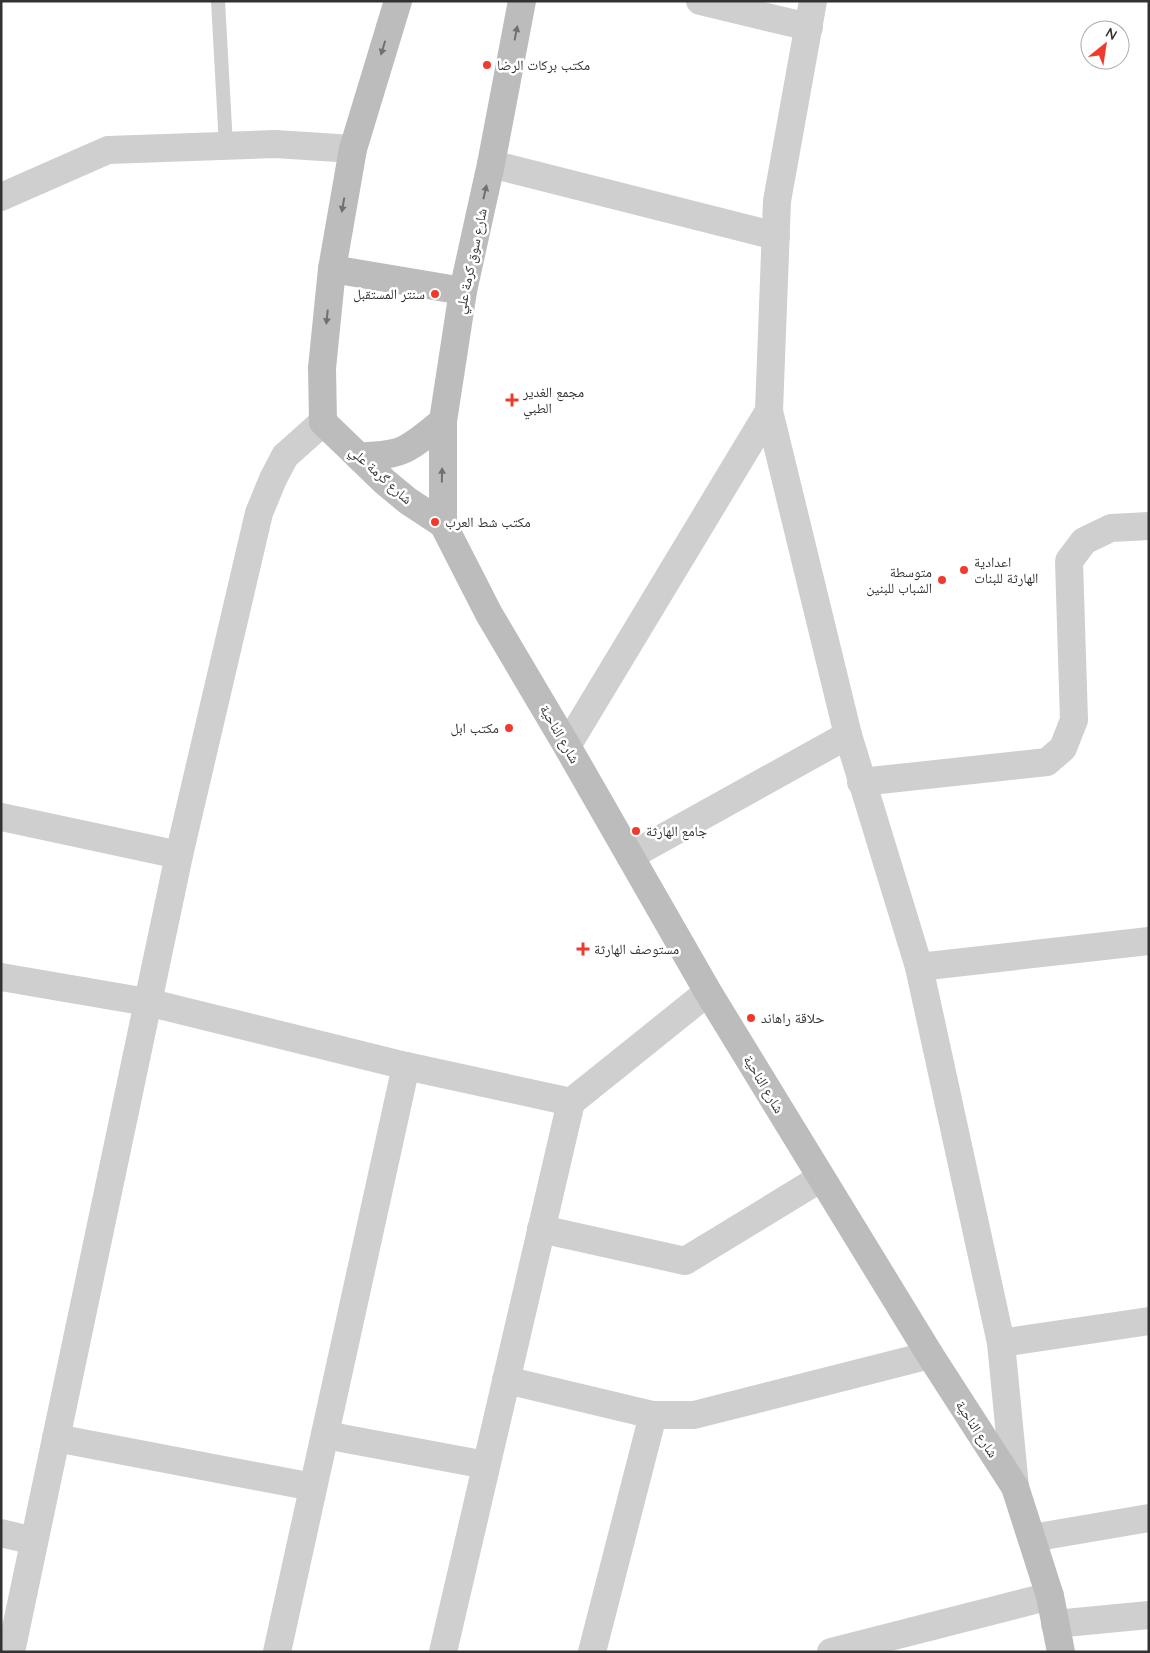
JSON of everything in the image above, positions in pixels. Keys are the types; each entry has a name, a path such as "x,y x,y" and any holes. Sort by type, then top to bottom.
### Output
{"main road":[{"path":"323,422 322,368 332,269 353,149 398,1"},
{"name":"شارع سوق كرمة علي","path":"443,524 443,421 463,291 491,164 522,1"},
{"path":"332,269 463,291"},
{"path":"359,457 383,455 404,450 424,438 443,421"},
{"name":"شارع گرمة علي","path":"323,422 408,501 443,524"},
{"name":"شارع الناحية","path":"443,524 489,614 708,992 930,1355 1015,1487 1050,1596 1061,1652"}],"street":[{"path":"700,1 811,14 777,201 769,411 848,735 919,967 1001,1343 1015,1487"},
{"path":"1,197 108,150 275,144 353,149"},
{"path":"491,164 776,236"},
{"path":"567,746 769,411"},
{"path":"11,1652 179,855 259,513 285,456 323,422"},
{"path":"861,782 1047,762 1063,748 1074,720 1069,561 1084,541 1111,528 1149,526"},
{"path":"630,856 848,735"},
{"path":"1,817 179,855"},
{"path":"919,967 1149,942"},
{"path":"1,976 148,1002 406,1066 571,1102"},
{"path":"443,1652 571,1102 708,992"},
{"path":"277,1652 406,1066"},
{"path":"541,1229 685,1261 821,1178"},
{"path":"1001,1343 1149,1321"},
{"path":"506,1380 653,1416 694,1415 930,1355"},
{"path":"592,1652 653,1416"},
{"path":"325,1435 486,1465"},
{"path":"56,1438 313,1487"},
{"path":"1032,1538 1149,1518"},
{"path":"1,1533 34,1541"},
{"path":"831,1652 1050,1596"},
{"path":"1055,1624 1149,1615"}],"lane":[{"path":"218,1 226,146"}],"place":[{"name":"مكتب بركات الرضا","path":"487,65"},
{"name":"سنتر المستقبل","path":"435,294"},
{"name":"مجمع الغدير الطبي","path":"512,400"},
{"name":"مكتب شط العرب","path":"435,522"},
{"name":"اعدادية الهارثة للبنات","path":"964,570"},
{"name":"متوسطة الشباب للبنين","path":"942,580"},
{"name":"مكتب ابل","path":"509,728"},
{"name":"جامع الهارثة","path":"636,831"},
{"name":"مستوصف الهارثة","path":"583,949"},
{"name":"حلاقة راهاند","path":"751,1018"}]}
